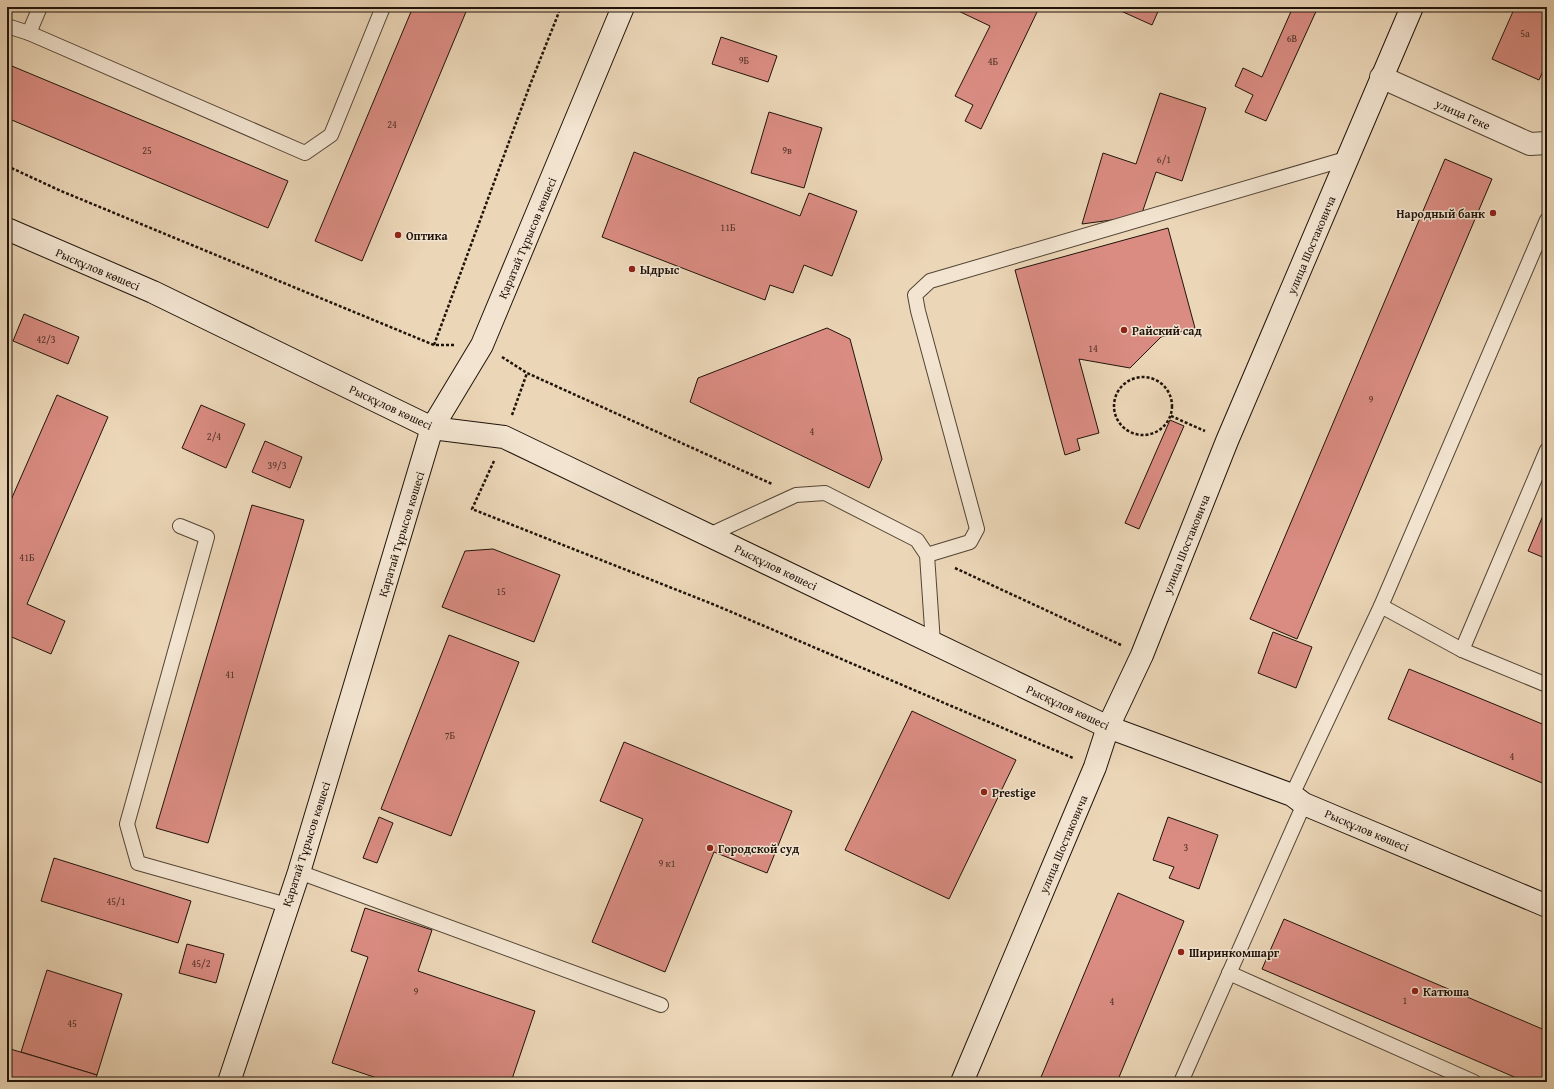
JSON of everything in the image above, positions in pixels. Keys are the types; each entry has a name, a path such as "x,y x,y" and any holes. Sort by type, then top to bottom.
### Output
{"street":[{"name":"Қаратай Тұрысов көшесі","path":"229,1082 299,872 432,428 482,345 623,7"},
{"name":"улица Шостаковича","path":"962,1082 1095,767 1108,727 1142,655 1227,441 1349,158 1381,77 1412,7"},
{"name":"улица Геке","path":"1381,77 1530,144 1547,143"},
{"name":"Рысқұлов көшесі","path":"7,229 154,292 432,428 504,437 1108,727 1298,799 1547,906"}],"lane":[{"path":"28,33 40,7"},
{"path":"7,26 28,33 305,153 331,135 383,7"},
{"path":"927,555 970,542 977,529 918,310 916,295 930,281 1349,158"},
{"path":"1181,1082 1229,973 1298,799 1547,220"},
{"path":"1462,650 1547,450"},
{"path":"709,535 796,495 825,493 917,540 927,555 933,642"},
{"path":"180,526 207,537 127,824 138,863 287,905"},
{"path":"1381,606 1462,650 1547,685"},
{"path":"299,872 660,1005"},
{"path":"1229,973 1474,1082"}],"path":[{"path":"7,166 68,194 434,346"},
{"path":"528,373 504,437 472,510 715,605 1095,767"},
{"path":"1142,377 1156,380 1167,389 1172,402 1171,416 1163,428 1150,434 1137,435 1124,428 1116,417 1114,403 1119,390 1129,381 1142,377"},
{"path":"1171,416 1227,441"}],"building":[{"path":"413,7 468,7 362,261 315,241"},
{"path":"950,7 1032,7 1038,10 981,129 965,121 973,105 955,96 990,26"},
{"path":"1112,7 1160,7 1152,25"},
{"path":"1293,7 1318,7 1266,121 1245,112 1253,95 1235,86 1243,68 1262,77"},
{"path":"1515,7 1547,7 1547,62 1539,80 1492,59"},
{"path":"721,37 777,56 768,82 712,64"},
{"path":"7,64 288,181 268,228 7,118"},
{"path":"1160,93 1206,108 1182,181 1156,172 1141,216 1082,224 1103,153 1136,164"},
{"path":"769,112 822,128 804,188 751,173"},
{"path":"634,152 800,216 809,193 857,211 832,276 804,265 793,293 770,285 765,300 602,237"},
{"path":"1445,159 1492,179 1297,639 1250,619"},
{"path":"1168,228 1195,328 1161,337 1130,368 1079,359 1099,433 1077,439 1080,450 1065,455 1015,270"},
{"path":"24,314 79,337 68,364 13,341"},
{"path":"827,328 850,339 882,459 869,488 690,402 698,378"},
{"path":"57,395 108,417 27,604 65,621 51,654 7,635 7,509"},
{"path":"201,405 245,424 226,468 182,448"},
{"path":"1170,420 1184,426 1139,529 1125,523"},
{"path":"265,441 302,457 290,488 252,472"},
{"path":"252,505 304,520 208,843 156,828"},
{"path":"1547,506 1547,559 1528,551"},
{"path":"493,549 560,575 534,642 442,607 465,551"},
{"path":"1273,632 1312,647 1296,688 1258,673"},
{"path":"449,635 519,662 451,836 381,809"},
{"path":"1409,669 1547,726 1547,785 1388,719"},
{"path":"912,711 1016,760 949,899 845,850"},
{"path":"624,742 792,811 767,873 714,852 665,972 592,942 643,819 600,801"},
{"path":"379,817 393,823 377,863 363,858"},
{"path":"1168,817 1218,835 1199,889 1169,878 1174,867 1153,860"},
{"path":"54,858 191,901 178,943 41,901"},
{"path":"1118,893 1184,921 1117,1082 1039,1082"},
{"path":"365,908 432,930 418,971 535,1011 511,1082 389,1082 332,1063 368,957 351,951"},
{"path":"1284,919 1547,1031 1547,1082 1526,1082 1262,969"},
{"path":"187,944 224,954 216,983 179,973"},
{"path":"47,970 122,994 97,1075 21,1052"},
{"path":"7,1048 97,1075 94,1082 7,1082"}],"place":[{"name":"Народный банк","path":"1493,213"},
{"name":"Оптика","path":"398,235"},
{"name":"Ыдрыс","path":"632,269"},
{"name":"Райский сад","path":"1124,330"},
{"name":"Prestige","path":"984,792"},
{"name":"Городской суд","path":"710,848"},
{"name":"Ширинкомшарг","path":"1181,952"},
{"name":"Катюша","path":"1415,991"}]}
